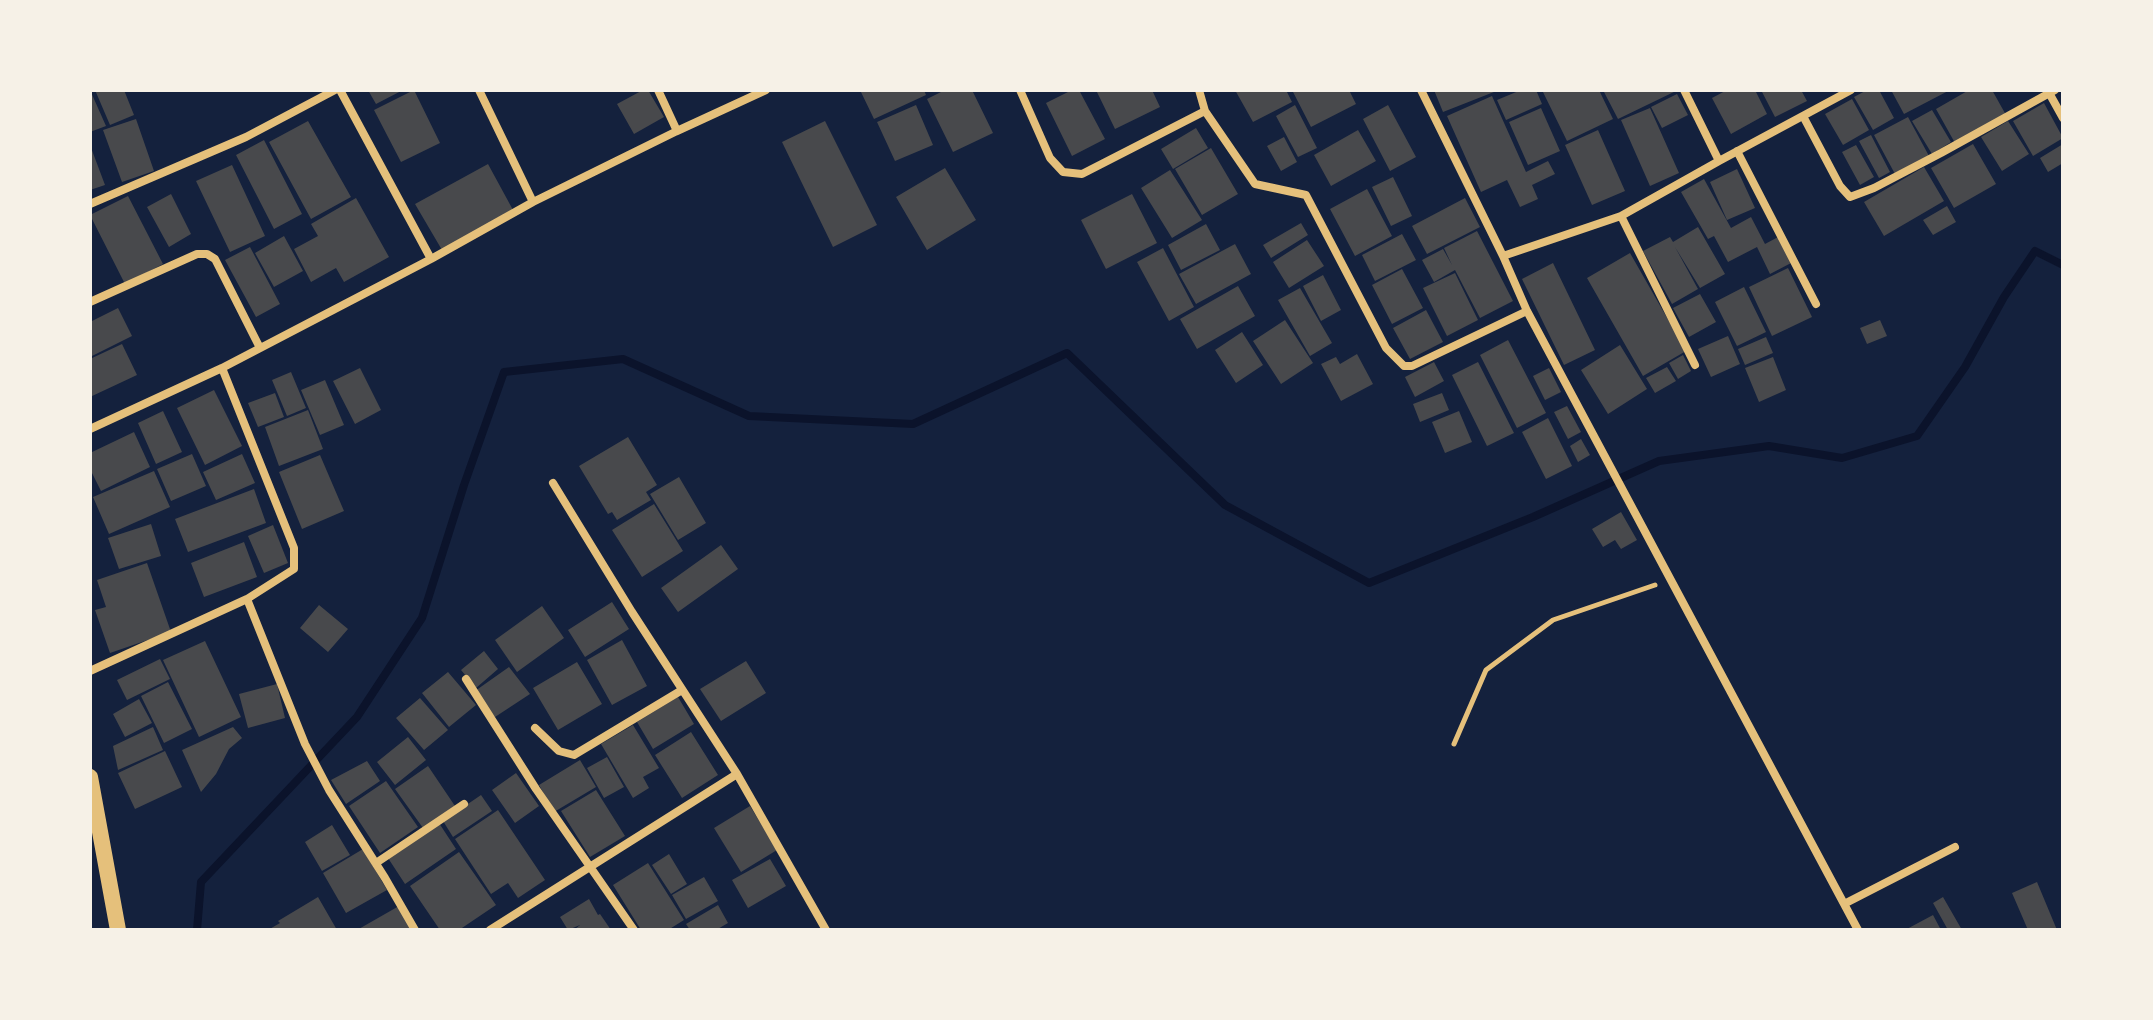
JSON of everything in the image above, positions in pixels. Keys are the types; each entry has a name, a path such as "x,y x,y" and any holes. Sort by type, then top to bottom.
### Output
{"main road":[{"path":"90,777 96,843 118,930"}],"street":[{"path":"90,204 246,137 338,90 431,259"},
{"path":"479,90 533,202"},
{"path":"658,90 677,131"},
{"path":"90,429 222,368 533,202 766,90"},
{"path":"1020,90 1050,158 1063,172 1082,174 1094,169 1205,111"},
{"path":"1199,90 1205,111 1255,184 1306,195 1386,348 1404,366 1412,366 1527,311"},
{"path":"1421,90 1527,311 1858,930"},
{"path":"1684,90 1719,161"},
{"path":"1503,256 1621,216 1851,90"},
{"path":"1803,116 1840,186 1850,197 1914,167 2051,91 2063,118"},
{"path":"1737,151 1816,304"},
{"path":"1621,216 1695,365"},
{"path":"90,302 197,254 207,254 215,259 260,348"},
{"path":"90,671 247,599 294,569 294,548 222,368"},
{"path":"553,483 737,774 826,930"},
{"path":"247,599 305,744 329,790 415,930"},
{"path":"466,679 536,789 634,930"},
{"path":"535,728 559,751 574,755 682,690"},
{"path":"490,930 737,774"},
{"path":"376,863 464,804"},
{"path":"1844,904 1955,847"}],"path":[{"path":"1454,744 1486,670 1553,620 1671,580"}],"building":[{"path":"90,90 106,126 90,132"},
{"path":"95,90 124,90 134,115 110,125"},
{"path":"368,90 403,90 376,104"},
{"path":"414,90 440,143 401,162 374,110"},
{"path":"648,90 664,117 634,134 617,104"},
{"path":"860,90 924,90 926,95 874,119"},
{"path":"945,90 972,90 993,133 953,152 927,99"},
{"path":"1072,90 1079,90 1105,139 1072,156 1046,103"},
{"path":"1096,90 1152,90 1160,107 1115,129"},
{"path":"1235,90 1286,90 1292,102 1253,122"},
{"path":"1292,90 1349,90 1356,104 1311,127"},
{"path":"1434,90 1499,90 1443,112"},
{"path":"1521,90 1536,90 1542,104 1506,120 1497,100"},
{"path":"1542,90 1599,90 1613,119 1567,141"},
{"path":"1678,90 1618,119 1604,92"},
{"path":"1727,90 1755,90 1767,114 1731,134 1712,98"},
{"path":"1761,90 1801,90 1807,101 1775,117"},
{"path":"1867,90 1879,90 1894,118 1873,130 1854,97"},
{"path":"1891,90 1950,90 1904,114"},
{"path":"1969,90 1992,90 2006,115 1955,143 1936,109"},
{"path":"1677,94 1688,115 1662,128 1651,107"},
{"path":"1492,96 1526,172 1548,161 1555,174 1532,185 1538,199 1520,207 1507,180 1481,192 1447,116"},
{"path":"1852,99 1869,130 1843,145 1825,114"},
{"path":"2044,103 2063,138 2033,156 2013,121"},
{"path":"916,105 933,145 895,161 877,122"},
{"path":"1295,105 1317,148 1298,157 1276,116"},
{"path":"1388,105 1416,157 1390,171 1363,119"},
{"path":"1541,108 1560,151 1528,165 1509,122"},
{"path":"1650,108 1679,173 1650,186 1621,120"},
{"path":"1932,110 1951,142 1932,154 1912,121"},
{"path":"1908,117 1929,156 1895,174 1874,135"},
{"path":"136,119 154,171 122,182 103,130"},
{"path":"308,121 351,197 311,219 269,142"},
{"path":"825,121 877,225 833,247 782,142"},
{"path":"2008,121 2029,154 2002,171 1981,137"},
{"path":"1196,128 1208,148 1173,169 1161,149"},
{"path":"1358,130 1376,161 1331,186 1314,155"},
{"path":"1598,130 1625,191 1592,205 1565,145"},
{"path":"1871,135 1890,172 1879,178 1859,141"},
{"path":"1284,137 1297,162 1281,171 1267,146"},
{"path":"264,140 302,214 274,229 236,155"},
{"path":"1973,144 1996,184 1954,208 1931,168"},
{"path":"2063,144 2063,163 2048,172 2040,158"},
{"path":"90,145 105,185 90,190"},
{"path":"1856,145 1874,177 1860,185 1842,152"},
{"path":"1211,148 1238,194 1202,215 1175,169"},
{"path":"488,164 513,210 442,250 415,204"},
{"path":"232,165 265,236 230,252 196,181"},
{"path":"1924,167 1944,201 1884,236 1864,202"},
{"path":"945,168 976,220 927,250 896,197"},
{"path":"1737,169 1755,208 1727,220 1710,182"},
{"path":"1170,170 1202,220 1172,238 1141,188"},
{"path":"1393,177 1412,216 1391,226 1372,187"},
{"path":"1704,179 1731,228 1751,217 1765,244 1780,236 1793,262 1770,274 1757,247 1728,262 1714,236 1708,239 1681,192"},
{"path":"1367,189 1392,236 1355,256 1330,209"},
{"path":"171,194 191,234 169,247 147,207"},
{"path":"1132,194 1157,243 1106,269 1081,220"},
{"path":"128,196 163,264 125,284 90,215"},
{"path":"356,198 389,257 344,282 336,268 311,282 294,249 318,236 311,224"},
{"path":"1465,198 1480,227 1427,254 1412,226"},
{"path":"1947,206 1956,222 1933,235 1923,220"},
{"path":"1301,223 1308,235 1271,258 1263,245"},
{"path":"1206,224 1220,250 1181,270 1168,245"},
{"path":"1698,227 1725,274 1700,288 1675,247 1698,289 1672,304 1643,251 1670,237 1673,242"},
{"path":"1477,231 1513,301 1480,318 1455,270 1434,282 1422,260 1443,249 1452,265 1444,248"},
{"path":"1402,234 1416,260 1375,281 1362,255"},
{"path":"284,236 303,271 274,287 255,253"},
{"path":"1307,240 1324,266 1289,288 1273,262"},
{"path":"1235,244 1251,274 1196,304 1179,274"},
{"path":"250,247 280,304 256,317 225,260"},
{"path":"1163,248 1194,307 1169,321 1137,262"},
{"path":"1630,253 1686,351 1643,376 1587,278"},
{"path":"1553,263 1595,350 1564,365 1522,279"},
{"path":"1788,268 1812,317 1772,336 1749,287"},
{"path":"1402,269 1423,308 1392,324 1372,285"},
{"path":"1455,273 1478,320 1447,336 1423,288"},
{"path":"1323,275 1341,310 1321,321 1303,286"},
{"path":"1238,286 1255,316 1197,349 1180,319"},
{"path":"1744,287 1766,332 1737,346 1715,302"},
{"path":"1300,288 1332,343 1310,356 1278,300"},
{"path":"1700,294 1716,322 1689,337 1673,308"},
{"path":"118,308 132,336 90,357 90,322"},
{"path":"1426,310 1443,342 1410,359 1393,328"},
{"path":"1285,320 1313,363 1281,384 1253,341"},
{"path":"1880,320 1887,336 1867,344 1860,328"},
{"path":"1242,332 1263,365 1236,383 1215,350"},
{"path":"1728,336 1740,364 1711,377 1698,349"},
{"path":"1766,337 1773,353 1745,365 1738,349"},
{"path":"1508,340 1546,413 1517,428 1480,355"},
{"path":"122,344 137,375 90,397 90,359"},
{"path":"1620,345 1647,389 1608,414 1581,370"},
{"path":"1357,354 1373,384 1341,401 1321,364 1336,357 1340,364"},
{"path":"1683,355 1691,371 1678,379 1669,363"},
{"path":"1773,357 1786,390 1759,402 1745,368"},
{"path":"1434,362 1444,381 1415,397 1405,377"},
{"path":"1478,362 1514,433 1487,446 1452,375"},
{"path":"1667,367 1676,381 1655,393 1646,378"},
{"path":"360,368 381,410 355,424 333,381"},
{"path":"1549,368 1561,392 1545,400 1533,376"},
{"path":"291,372 306,408 287,416 272,380"},
{"path":"325,380 344,425 320,435 301,390"},
{"path":"214,390 242,446 205,465 177,408"},
{"path":"275,393 284,417 258,427 248,403"},
{"path":"1442,393 1449,410 1420,422 1413,404"},
{"path":"1567,406 1581,432 1568,439 1554,412"},
{"path":"308,410 323,449 279,466 265,427"},
{"path":"163,411 182,452 156,464 138,423"},
{"path":"1459,411 1472,442 1445,453 1432,422"},
{"path":"1548,418 1572,466 1546,479 1522,432"},
{"path":"134,432 150,467 101,491 90,469 90,453"},
{"path":"628,437 657,485 646,492 651,500 617,520 612,512 608,514 579,466"},
{"path":"1581,439 1590,455 1578,462 1570,446"},
{"path":"192,454 206,486 171,501 157,469"},
{"path":"242,454 255,483 216,500 203,472"},
{"path":"320,455 344,511 302,529 279,472"},
{"path":"154,471 170,507 109,534 93,497"},
{"path":"679,477 706,523 678,540 650,494"},
{"path":"254,489 266,523 188,552 175,519"},
{"path":"654,504 683,551 642,577 612,530"},
{"path":"1621,512 1637,540 1621,549 1615,540 1603,547 1592,529"},
{"path":"151,524 161,556 119,569 108,538"},
{"path":"273,525 288,563 264,573 248,536"},
{"path":"244,542 257,577 204,597 191,563"},
{"path":"721,545 738,569 678,612 661,588"},
{"path":"147,563 171,632 110,653 95,610 106,607 97,580"},
{"path":"612,602 629,629 585,657 568,630"},
{"path":"319,605 348,629 328,652 300,628"},
{"path":"542,606 564,638 517,672 495,640"},
{"path":"622,640 647,686 612,705 587,660"},
{"path":"205,641 241,717 199,737 163,660"},
{"path":"484,651 498,669 476,688 461,670"},
{"path":"160,659 170,679 127,700 117,680"},
{"path":"746,661 766,693 721,721 700,689"},
{"path":"577,662 602,704 558,730 533,688"},
{"path":"509,667 530,694 495,717 475,691"},
{"path":"448,672 476,705 449,727 422,693"},
{"path":"168,682 192,729 164,743 141,696"},
{"path":"277,684 285,718 248,728 239,694"},
{"path":"678,697 694,724 653,749 637,722"},
{"path":"420,698 448,730 424,750 396,718"},
{"path":"139,699 152,723 125,737 113,714"},
{"path":"633,725 659,768 643,777 649,788 633,798 601,744"},
{"path":"153,727 163,750 118,770 113,746"},
{"path":"233,727 242,738 229,749 216,774 201,792 182,750"},
{"path":"691,732 718,775 682,798 655,755"},
{"path":"408,737 426,760 395,785 377,762"},
{"path":"165,751 182,787 135,809 118,773"},
{"path":"607,757 624,787 604,798 587,768"},
{"path":"580,760 596,787 554,812 539,785"},
{"path":"367,761 380,781 346,804 331,780"},
{"path":"428,766 455,806 423,828 395,789"},
{"path":"516,773 539,806 515,823 492,790"},
{"path":"386,781 418,827 380,853 349,806"},
{"path":"596,790 625,836 590,857 561,811"},
{"path":"481,795 492,811 453,837 443,821"},
{"path":"750,806 777,850 741,872 714,828"},
{"path":"498,810 545,880 518,898 508,883 491,894 455,839"},
{"path":"439,823 456,849 405,884 388,858"},
{"path":"332,825 350,855 322,871 305,842"},
{"path":"363,849 387,890 346,913 323,873"},
{"path":"459,852 496,905 459,930 440,930 410,886"},
{"path":"669,854 687,884 671,894 652,865"},
{"path":"770,859 786,886 748,908 732,880"},
{"path":"648,863 684,920 668,930 641,930 613,885"},
{"path":"704,877 718,901 686,919 672,895"},
{"path":"2037,882 2057,930 2028,930 2012,893"},
{"path":"318,897 337,930 268,930 280,923 278,921"},
{"path":"1943,897 1962,930 1948,930 1933,903"},
{"path":"589,899 611,930 574,930 580,925 568,930 560,917"},
{"path":"718,905 728,923 716,930 690,930 686,924"},
{"path":"399,906 413,930 357,930"},
{"path":"1933,915 1941,930 1905,930"}],"waterway":[{"path":"197,930 201,882 357,717 422,618 504,372 623,359 749,416 913,424 1067,353 1225,505 1369,583 1533,517 1659,461 1769,446 1842,458 1917,436 1965,367 2004,297 2035,251 2063,265"}]}
